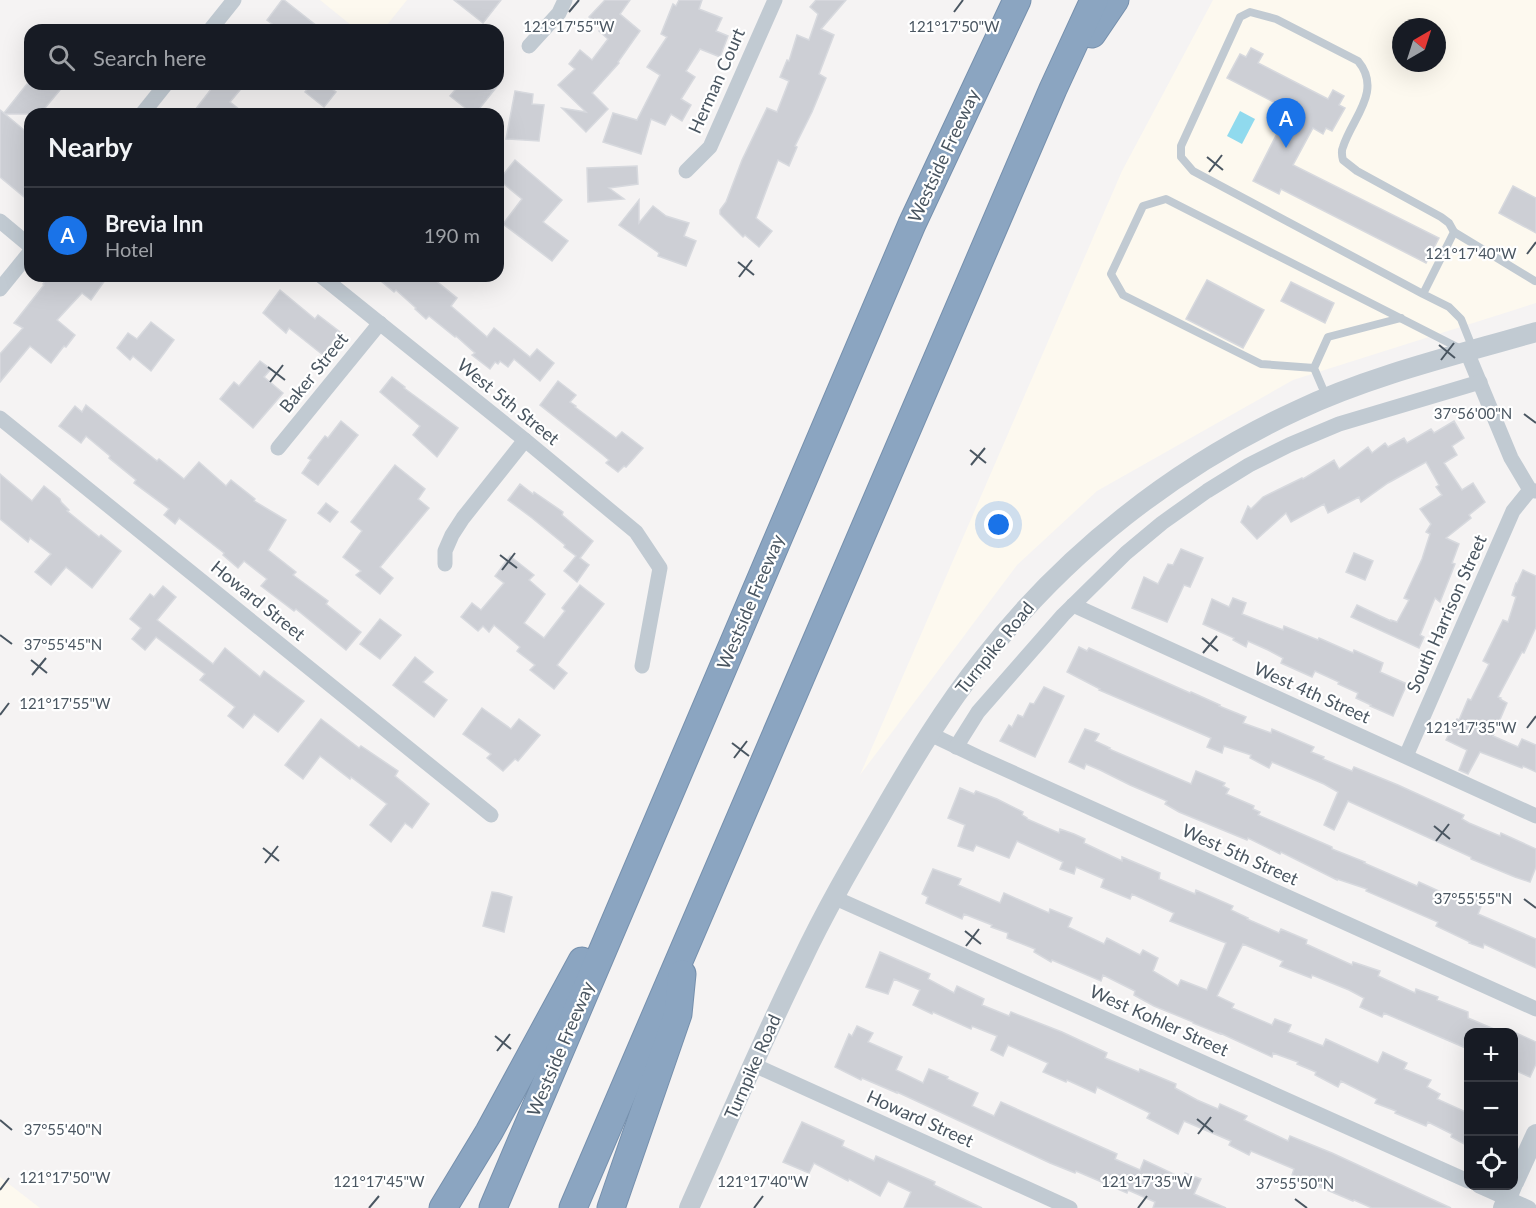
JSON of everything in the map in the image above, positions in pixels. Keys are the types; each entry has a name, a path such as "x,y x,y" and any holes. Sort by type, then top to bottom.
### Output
{"highway":[{"name":"Westside Freeway","path":"493,1208 912,224 1017,0"},
{"path":"573,1208 1053,89 1094,0"},
{"path":"1053,89 1115,0"},
{"path":"443,1208 489,1132 580,963 613,927"},
{"path":"611,1208 678,1014 685,946"}],"street":[{"path":"215,24 234,0"},
{"path":"528,46 559,13 565,0"},
{"path":"758,0 772,5"},
{"name":"Herman Court","path":"686,171 710,147 772,5"},
{"path":"147,108 161,90"},
{"path":"0,221 24,241"},
{"path":"0,289 24,259"},
{"name":"West 5th Street","path":"329,282 636,532 660,568 642,666"},
{"name":"Baker Street","path":"278,448 380,323"},
{"name":"Turnpike Road","path":"689,1208 800,962 833,897 930,734 983,658 1025,609 1071,562 1112,527 1202,462 1245,437 1296,410 1350,387 1536,332"},
{"path":"1471,351 1480,382 1511,458 1533,491"},
{"path":"956,747 978,712 1072,605 1126,553 1162,523 1207,491 1249,465 1339,423 1480,382"},
{"name":"Howard Street","path":"0,418 491,815"},
{"path":"445,564 445,551 452,535 525,440"},
{"name":"South Harrison Street","path":"1406,756 1513,511 1533,491"},
{"name":"West 4th Street","path":"1072,605 1536,816"},
{"name":"West 5th Street","path":"930,734 1536,1009"},
{"name":"West Kohler Street","path":"833,897 1464,1179"},
{"name":"Howard Street","path":"754,1065 1070,1208"},
{"path":"1529,1208 1509,1193 1536,1134"}],"lane":[{"path":"1471,351 1461,320 1449,307 1193,171 1181,157 1181,146 1240,17 1250,12 1276,19 1358,61 1365,69 1367,87 1364,103 1341,149 1342,160 1357,171 1441,217 1454,231 1535,281"},
{"path":"1314,368 1261,364 1123,295 1111,274 1143,206 1166,199 1471,351"},
{"path":"1423,294 1454,231"},
{"path":"1327,397 1314,368 1328,337 1401,318"}],"shaded area":[{"path":"320,0 407,0 388,24 350,24"},
{"path":"1213,0 1536,0 1536,303 1293,380 1097,491 1017,565 860,775 1122,171"},
{"path":"0,1177 40,1208 0,1208"}],"water":[{"path":"1240,111 1255,119 1242,144 1227,136"}],"building":[{"path":"284,0 314,24 272,24 267,20"},
{"path":"454,0 501,0 483,23"},
{"path":"605,0 630,0 620,14 640,31 619,63 592,93 608,109 586,132 562,108 586,112 558,85 575,69 569,64 580,50 592,60 608,39 589,17"},
{"path":"679,0 702,0 699,9 722,18 716,31 728,36 720,57 700,49 686,71 695,77 681,99 691,105 682,121 671,114 665,125 651,119 641,154 603,142 613,113 637,120 660,75 647,67 667,37 661,34 673,4 676,6"},
{"path":"816,0 846,0 821,29 834,35 819,74 826,78 795,146 797,147 789,166 778,160 756,218 772,231 759,247 745,235 743,237 720,214 720,210 726,202 742,160 767,108 777,112 789,81 780,77 787,60 789,61 797,35 809,40 818,14 810,7"},
{"path":"1251,48 1263,54 1258,63 1328,99 1333,90 1344,96 1339,105 1345,108 1332,131 1326,128 1323,134 1313,128 1293,165 1439,238 1426,263 1281,189 1279,194 1253,181 1289,110 1227,78 1240,54 1246,57"},
{"path":"24,88 24,90 60,90 45,108 24,108 24,114 5,114 24,130 24,197 0,177 0,110 4,113"},
{"path":"210,90 240,90 230,102 238,108 197,108"},
{"path":"307,90 333,90 336,92 324,107 305,92"},
{"path":"455,90 494,90 480,108 465,108 450,96"},
{"path":"515,91 533,94 532,104 544,105 539,141 506,139"},
{"path":"515,160 562,200 543,222 568,241 552,261 504,225 522,199 504,184 504,174"},
{"path":"637,166 638,184 609,188 624,199 588,202 587,168"},
{"path":"1513,186 1536,198 1536,233 1499,213"},
{"path":"639,200 639,223 653,206 666,216 689,223 684,236 696,241 686,266 658,256 659,253 619,225"},
{"path":"1207,280 1264,310 1243,348 1186,319"},
{"path":"44,282 104,282 91,300 82,293 57,320 75,335 51,363 30,346 0,382 0,354 23,328 14,323"},
{"path":"382,282 437,282 457,298 451,306 487,337 494,328 530,357 537,349 554,363 540,381 514,359 508,367 500,361 498,364 495,362 490,369 472,355 475,353 456,336 429,316 426,319 396,290 394,292"},
{"path":"1291,282 1334,303 1325,323 1281,301"},
{"path":"280,290 315,319 318,315 340,332 323,355 289,328 286,333 263,313"},
{"path":"151,322 174,340 151,371 133,356 130,360 117,348 128,333 137,339"},
{"path":"260,361 271,369 264,377 283,393 253,428 220,399 234,382 239,386"},
{"path":"392,377 458,428 437,457 413,435 420,426 380,392"},
{"path":"558,381 576,395 570,402 575,407 616,438 622,432 643,448 626,467 624,466 618,472 606,463 609,460 540,405"},
{"path":"86,405 157,461 159,459 184,479 199,462 226,486 231,480 255,499 254,501 286,520 268,550 296,572 293,575 328,601 326,604 361,632 346,650 296,609 294,611 261,586 267,579 244,561 238,568 223,555 224,553 179,518 175,524 164,515 169,509 134,483 136,480 86,436 81,443 59,426 75,406 82,412"},
{"path":"341,421 358,435 318,485 302,473 311,460 308,458 325,436 328,438"},
{"path":"1454,421 1464,438 1452,446 1457,455 1444,463 1462,490 1473,483 1485,502 1469,515 1471,518 1446,538 1459,544 1452,563 1455,564 1440,602 1435,598 1420,635 1424,637 1419,648 1351,617 1357,605 1397,622 1409,600 1404,598 1422,559 1430,534 1426,532 1431,524 1420,509 1442,495 1436,487 1439,485 1426,462 1388,483 1361,502 1359,497 1328,513 1324,504 1291,522 1286,513 1257,539 1241,522 1248,506 1251,509 1263,497 1303,479 1334,460 1339,469 1368,447 1372,453 1385,443 1388,447 1404,438 1407,443 1431,429 1434,433"},
{"path":"395,465 425,489 418,499 429,508 380,567 393,578 380,594 356,575 361,571 343,557 362,531 351,522"},
{"path":"0,474 32,501 44,486 60,499 69,510 67,511 99,537 101,535 121,551 92,588 66,567 51,585 35,572 51,554 30,538 28,542 0,519"},
{"path":"520,484 563,512 562,515 593,541 580,558 589,565 577,582 564,571 576,556 508,500"},
{"path":"326,503 338,512 330,522 318,513"},
{"path":"1181,549 1203,558 1190,587 1184,585 1167,622 1132,608 1144,577 1158,584 1168,564 1173,565"},
{"path":"1354,553 1373,561 1365,580 1346,572"},
{"path":"510,556 534,575 529,580 545,594 524,623 544,638 565,611 562,608 580,585 604,604 557,665 567,673 554,689 530,670 535,665 517,651 520,647 494,625 489,632 483,626 478,631 461,617 472,603 481,610 504,583 495,576"},
{"path":"1523,570 1536,576 1536,627 1524,653 1522,652 1498,697 1507,703 1493,736 1518,747 1522,739 1536,745 1536,772 1480,752 1468,774 1459,770 1467,750 1446,740 1457,719 1459,720 1468,699 1471,700 1489,664 1483,661 1503,620 1508,622 1516,597 1512,595"},
{"path":"163,586 176,597 157,620 213,664 225,648 260,677 264,671 304,701 278,732 254,714 243,728 228,716 235,707 200,680 205,674 156,637 145,650 132,639 141,628 130,619 150,594 154,597"},
{"path":"1233,598 1246,603 1242,614 1283,630 1284,626 1318,640 1319,638 1353,653 1354,650 1383,663 1380,672 1407,684 1393,716 1356,698 1358,693 1338,684 1339,682 1315,671 1312,677 1281,663 1283,658 1268,650 1248,641 1246,647 1233,640 1234,638 1203,624 1212,599 1229,607"},
{"path":"380,619 401,635 380,659 360,644"},
{"path":"1079,647 1087,651 1089,648 1191,692 1246,717 1243,723 1271,733 1272,729 1314,747 1311,752 1324,757 1323,759 1352,771 1354,767 1398,785 1464,815 1462,819 1469,823 1500,836 1501,833 1536,849 1536,867 1530,882 1471,859 1471,857 1348,801 1334,830 1324,825 1338,792 1272,762 1269,768 1250,758 1251,755 1224,746 1222,753 1207,747 1211,738 1099,690 1067,672"},
{"path":"415,657 433,672 423,682 447,700 434,717 393,685"},
{"path":"1044,687 1064,696 1035,757 1000,741 1009,725 1012,727 1018,715 1023,717 1030,703 1034,704"},
{"path":"482,708 511,729 519,719 540,735 518,761 515,759 503,771 487,758 491,754 463,734"},
{"path":"321,719 359,748 361,746 398,771 395,776 429,804 412,828 405,823 391,842 370,825 387,804 320,756 303,779 285,765"},
{"path":"1085,729 1099,734 1095,741 1109,749 1191,784 1196,771 1225,783 1223,786 1229,789 1226,794 1254,806 1253,809 1260,812 1258,815 1364,863 1417,886 1419,882 1465,903 1468,895 1483,902 1478,914 1536,939 1536,968 1484,944 1483,948 1469,943 1436,926 1438,922 1366,891 1367,889 1337,880 1281,852 1280,854 1248,838 1247,840 1179,812 1165,804 1167,801 1100,770 1086,764 1084,769 1069,762"},
{"path":"960,788 974,794 976,791 1023,812 1022,815 1027,819 1059,833 1060,829 1074,834 1085,839 1084,843 1122,861 1122,857 1160,873 1159,879 1195,894 1196,890 1233,906 1231,910 1247,919 1279,933 1281,929 1307,940 1306,944 1352,965 1353,962 1380,971 1378,976 1415,993 1416,989 1468,1012 1468,1018 1492,1028 1464,1028 1464,1047 1384,1013 1382,1017 1360,1007 1364,998 1312,975 1311,978 1280,966 1283,961 1243,944 1217,996 1234,1004 1232,1008 1272,1025 1275,1019 1291,1025 1288,1032 1323,1046 1326,1039 1378,1063 1383,1052 1407,1063 1404,1069 1431,1080 1427,1087 1440,1094 1437,1099 1464,1111 1464,1144 1451,1137 1452,1134 1428,1122 1426,1126 1375,1103 1377,1099 1341,1081 1338,1087 1315,1075 1316,1072 1297,1064 1298,1062 1273,1053 1272,1057 1154,1006 1134,995 1135,991 1103,975 1101,981 1052,960 1051,962 1034,952 1035,949 1007,938 1008,933 991,927 992,925 964,914 962,919 926,903 928,897 922,894 933,869 961,879 958,885 1000,903 1004,893 1049,913 1050,909 1072,918 1068,927 1104,944 1107,938 1140,955 1143,950 1158,958 1153,971 1178,986 1181,980 1207,990 1226,943 1170,921 1174,913 1132,894 1130,899 1101,887 1104,879 1076,867 1074,874 1060,869 1063,862 1017,841 1009,858 976,845 973,851 958,846 965,825 948,818"},
{"path":"492,892 512,897 504,932 483,926"},
{"path":"880,952 930,974 928,979 954,993 957,986 984,999 982,1005 1009,1016 1011,1012 1062,1032 1107,1053 1105,1058 1176,1084 1175,1088 1197,1100 1218,1109 1220,1104 1247,1116 1244,1120 1288,1141 1290,1136 1332,1153 1451,1208 1372,1208 1292,1175 1294,1169 1251,1151 1249,1155 1229,1145 1231,1141 1184,1121 1178,1134 1147,1118 1150,1113 1097,1087 1095,1093 1043,1072 1048,1063 1008,1045 1003,1056 991,1050 997,1036 972,1026 971,1029 913,1005 920,990 894,979 888,994 866,987"},
{"path":"857,1026 873,1033 868,1042 902,1057 896,1070 923,1083 929,1069 978,1093 972,1106 994,1116 1001,1102 1117,1154 1115,1159 1140,1170 1144,1160 1184,1179 1185,1173 1201,1179 1194,1194 1226,1208 1153,1208 1155,1202 1128,1190 1127,1193 1076,1171 1075,1173 1050,1163 897,1092 862,1078 861,1080 835,1067 849,1034 852,1036"},
{"path":"1518,1034 1536,1042 1536,1064 1530,1077 1518,1072"},
{"path":"802,1122 844,1141 842,1146 874,1161 876,1156 935,1182 934,1185 982,1208 904,1208 911,1192 888,1181 880,1196 814,1163 809,1173 783,1162"}],"place":[{"name":"Brevia Inn","path":"1286,148"}]}
